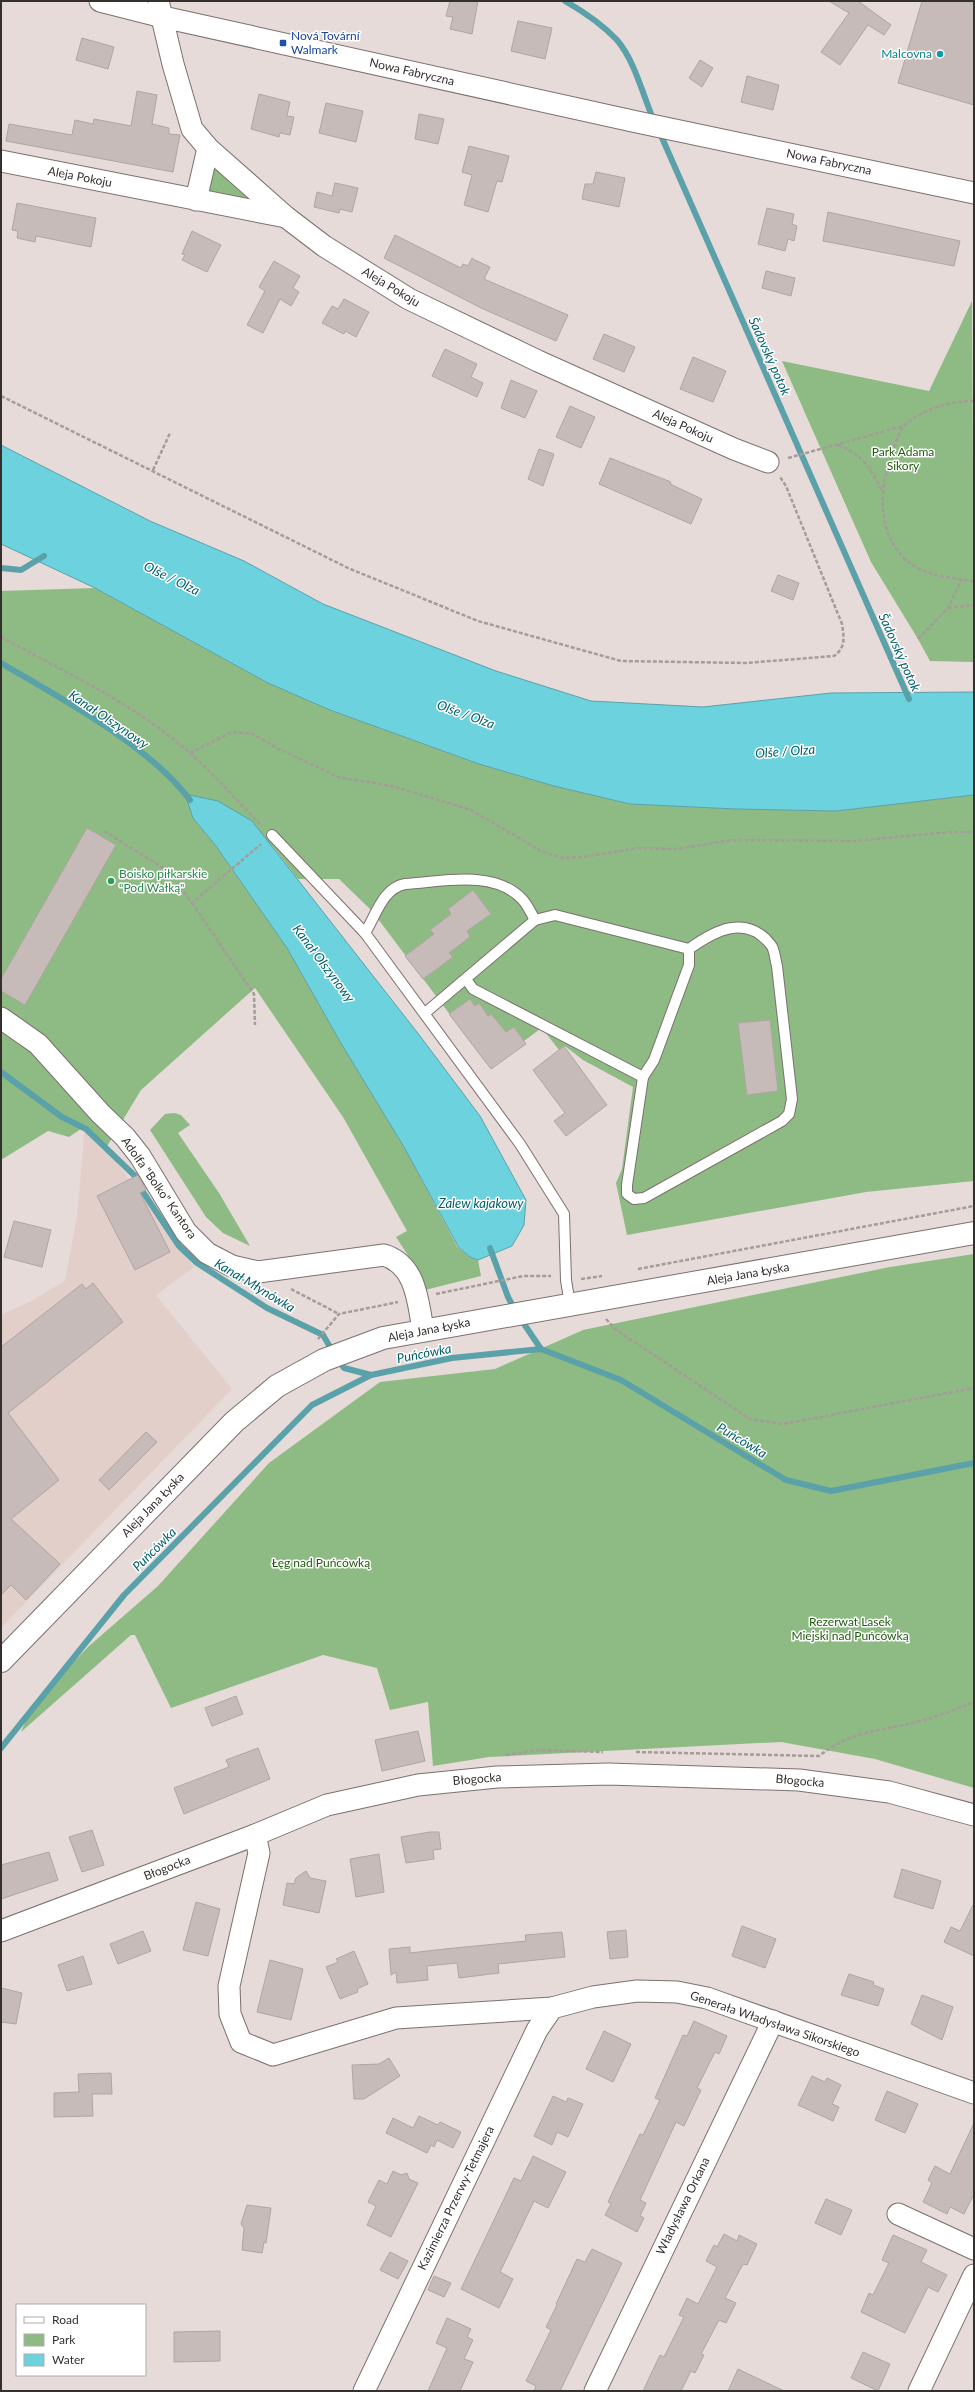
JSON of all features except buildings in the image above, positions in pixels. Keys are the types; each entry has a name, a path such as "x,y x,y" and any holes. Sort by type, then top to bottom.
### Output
{"street":[{"name":"Nowa Fabryczna","path":"100,1 160,9 637,122 974,193"},
{"path":"160,9 173,64 192,129 208,148 286,217"},
{"path":"196,200 208,148"},
{"name":"Aleja Pokoju","path":"1,161 286,217 324,246 409,299 538,361 734,449 777,460"},
{"name":"Adolfa \"Bolko\" Kantora","path":"1,1018 38,1044 100,1113 125,1137 140,1156 186,1232 207,1253 232,1266 258,1272 384,1255 395,1258 411,1278 423,1330"},
{"name":"Aleja Jana Łyska","path":"1,1661 234,1422 277,1386 324,1360 358,1346 423,1330 597,1301 974,1232"},
{"name":"Błogocka","path":"1,1931 255,1835 328,1805 418,1785 497,1777 608,1774 799,1780 889,1792 974,1815"},
{"name":"Generała Władysława Sikorskiego","path":"255,1835 259,1854 229,1986 230,2014 241,2042 273,2055 396,2018 552,2008 574,2000 637,1991 677,1992 707,1998 974,2093"},
{"name":"Kazimierza Przerwy-Tetmajera","path":"364,2391 537,2030 552,2008"},
{"name":"Władysława Orkana","path":"595,2391 772,2021"},
{"path":"898,2214 974,2249"},
{"path":"919,2391 974,2275"}],"lane":[{"path":"272,835 365,933 520,1144 564,1214 566,1280 570,1305"},
{"path":"365,933 387,892 394,886 405,884 474,880 494,882 508,888 523,899 535,920"},
{"path":"425,1013 535,920 555,915 689,950 714,934 727,928 741,927 758,933 772,946 777,966 792,1099 789,1114 782,1121 644,1198 634,1199 628,1194 627,1186 643,1077 654,1060 689,966 689,950"},
{"path":"466,979 473,989 643,1077"}],"path":[{"path":"1,396 153,470 348,568 478,621 564,647 621,661 746,663 834,656 842,651 845,639 842,624 786,486 777,460 903,426 939,406 960,400 974,401"},
{"path":"903,426 891,455 882,491 882,508 889,538 906,560 930,573 974,581"},
{"path":"153,470 170,433"},
{"path":"837,445 856,453 869,465 882,491"},
{"path":"918,638 948,608 962,579"},
{"path":"948,608 974,605"},
{"path":"1,637 93,688 153,724 190,753 272,835"},
{"path":"190,753 232,732 253,734 277,748 338,778 392,786 471,810 541,850 562,858 584,857 638,848 676,849 732,840 854,841 950,832 974,832"},
{"path":"104,831 171,873 254,994 255,1025"},
{"path":"192,903 261,844"},
{"path":"631,1271 974,1206"},
{"path":"258,1272 339,1314"},
{"path":"478,1285 523,1276"},
{"path":"592,1277 597,1301 603,1315 616,1329 750,1419 783,1424 974,1388"},
{"path":"317,1339 327,1326"},
{"path":"632,1752 819,1756 833,1745 846,1738 913,1723 950,1712 974,1702"},
{"path":"505,1755 538,1750 609,1752"}],"shaded area":[{"path":"85,1126 106,1148 194,1267 156,1295 232,1389 1,1628 1,1315 33,1300 65,1281 77,1216"}],"green space":[{"path":"213,162 253,196 252,202 207,192"},
{"name":"Park Adama Sikory","path":"972,301 974,662 930,661 871,562 782,361 929,391"},
{"path":"95,588 268,683 330,710 479,764 554,786 630,804 736,809 836,811 974,795 974,1181 866,1192 627,1235 616,1183 622,1169 633,1087 583,1060 565,1046 559,1050 545,1032 540,1029 524,1041 525,1044 491,1069 372,911 339,879 298,879 273,847 193,818 216,846 287,948 342,1045 404,1147 458,1248 470,1257 478,1260 481,1276 425,1290 417,1269 396,1237 407,1231 343,1117 255,988 141,1090 106,1148 85,1126 69,1137 48,1131 1,1160 1,591"},
{"path":"174,1113 181,1115 190,1125 178,1133 219,1193 250,1246 223,1233 206,1217 150,1130 165,1114"},
{"path":"974,1254 974,1788 875,1759 781,1742 489,1757 433,1766 428,1702 390,1710 377,1668 323,1655 171,1708 135,1635 131,1635 21,1732 32,1705 89,1646 158,1586 269,1463 380,1382 495,1369 583,1330 890,1267"}],"water":[{"name":"Olše / Olza","path":"1,445 150,521 244,561 323,604 496,671 591,701 703,707 831,693 974,692 974,795 836,811 736,809 630,804 554,786 479,764 330,710 268,683 95,588 1,544"},
{"name":"Zalew kajakowy","path":"185,794 218,801 252,821 420,1036 480,1116 526,1200 524,1225 512,1246 478,1260 470,1257 459,1248 404,1147 342,1045 287,948 216,846 193,818"}],"waterway":[{"name":"Šadovský potok","path":"565,1 599,24 611,34 623,48 634,68 654,121"},
{"name":"Šadovský potok","path":"659,131 909,699"},
{"path":"1,568 21,570 44,556"},
{"name":"Kanał Olszynowy","path":"1,663 76,707 128,742 173,780 190,800"},
{"name":"Kanał Młynówka","path":"1,1072 62,1117 86,1129 135,1176"},
{"name":"Kanał Młynówka","path":"143,1192 179,1246 197,1263 267,1308 323,1335 333,1352"},
{"name":"Kanał Olszynowy","path":"490,1248 508,1297 515,1310"},
{"name":"Kanał Olszynowy","path":"520,1318 541,1349"},
{"name":"Puńcówka","path":"1,1748 124,1595 312,1405 371,1375 452,1358 541,1349 621,1380 786,1480 831,1491 974,1463"},
{"name":"Kanał Młynówka","path":"338,1360 344,1368 371,1375"}],"place":[{"name":"Nová Tovární Walmark","path":"283,43"},
{"name":"Malcovna","path":"940,54"},
{"name":"Boisko piłkarskie \"Pod Wałką\"","path":"111,881"}],"park label":[{"name":"Łęg nad Puńcówką","path":"321,1563"},
{"name":"Rezerwat Lasek Miejski nad Puńcówką","path":"850,1629"}]}
